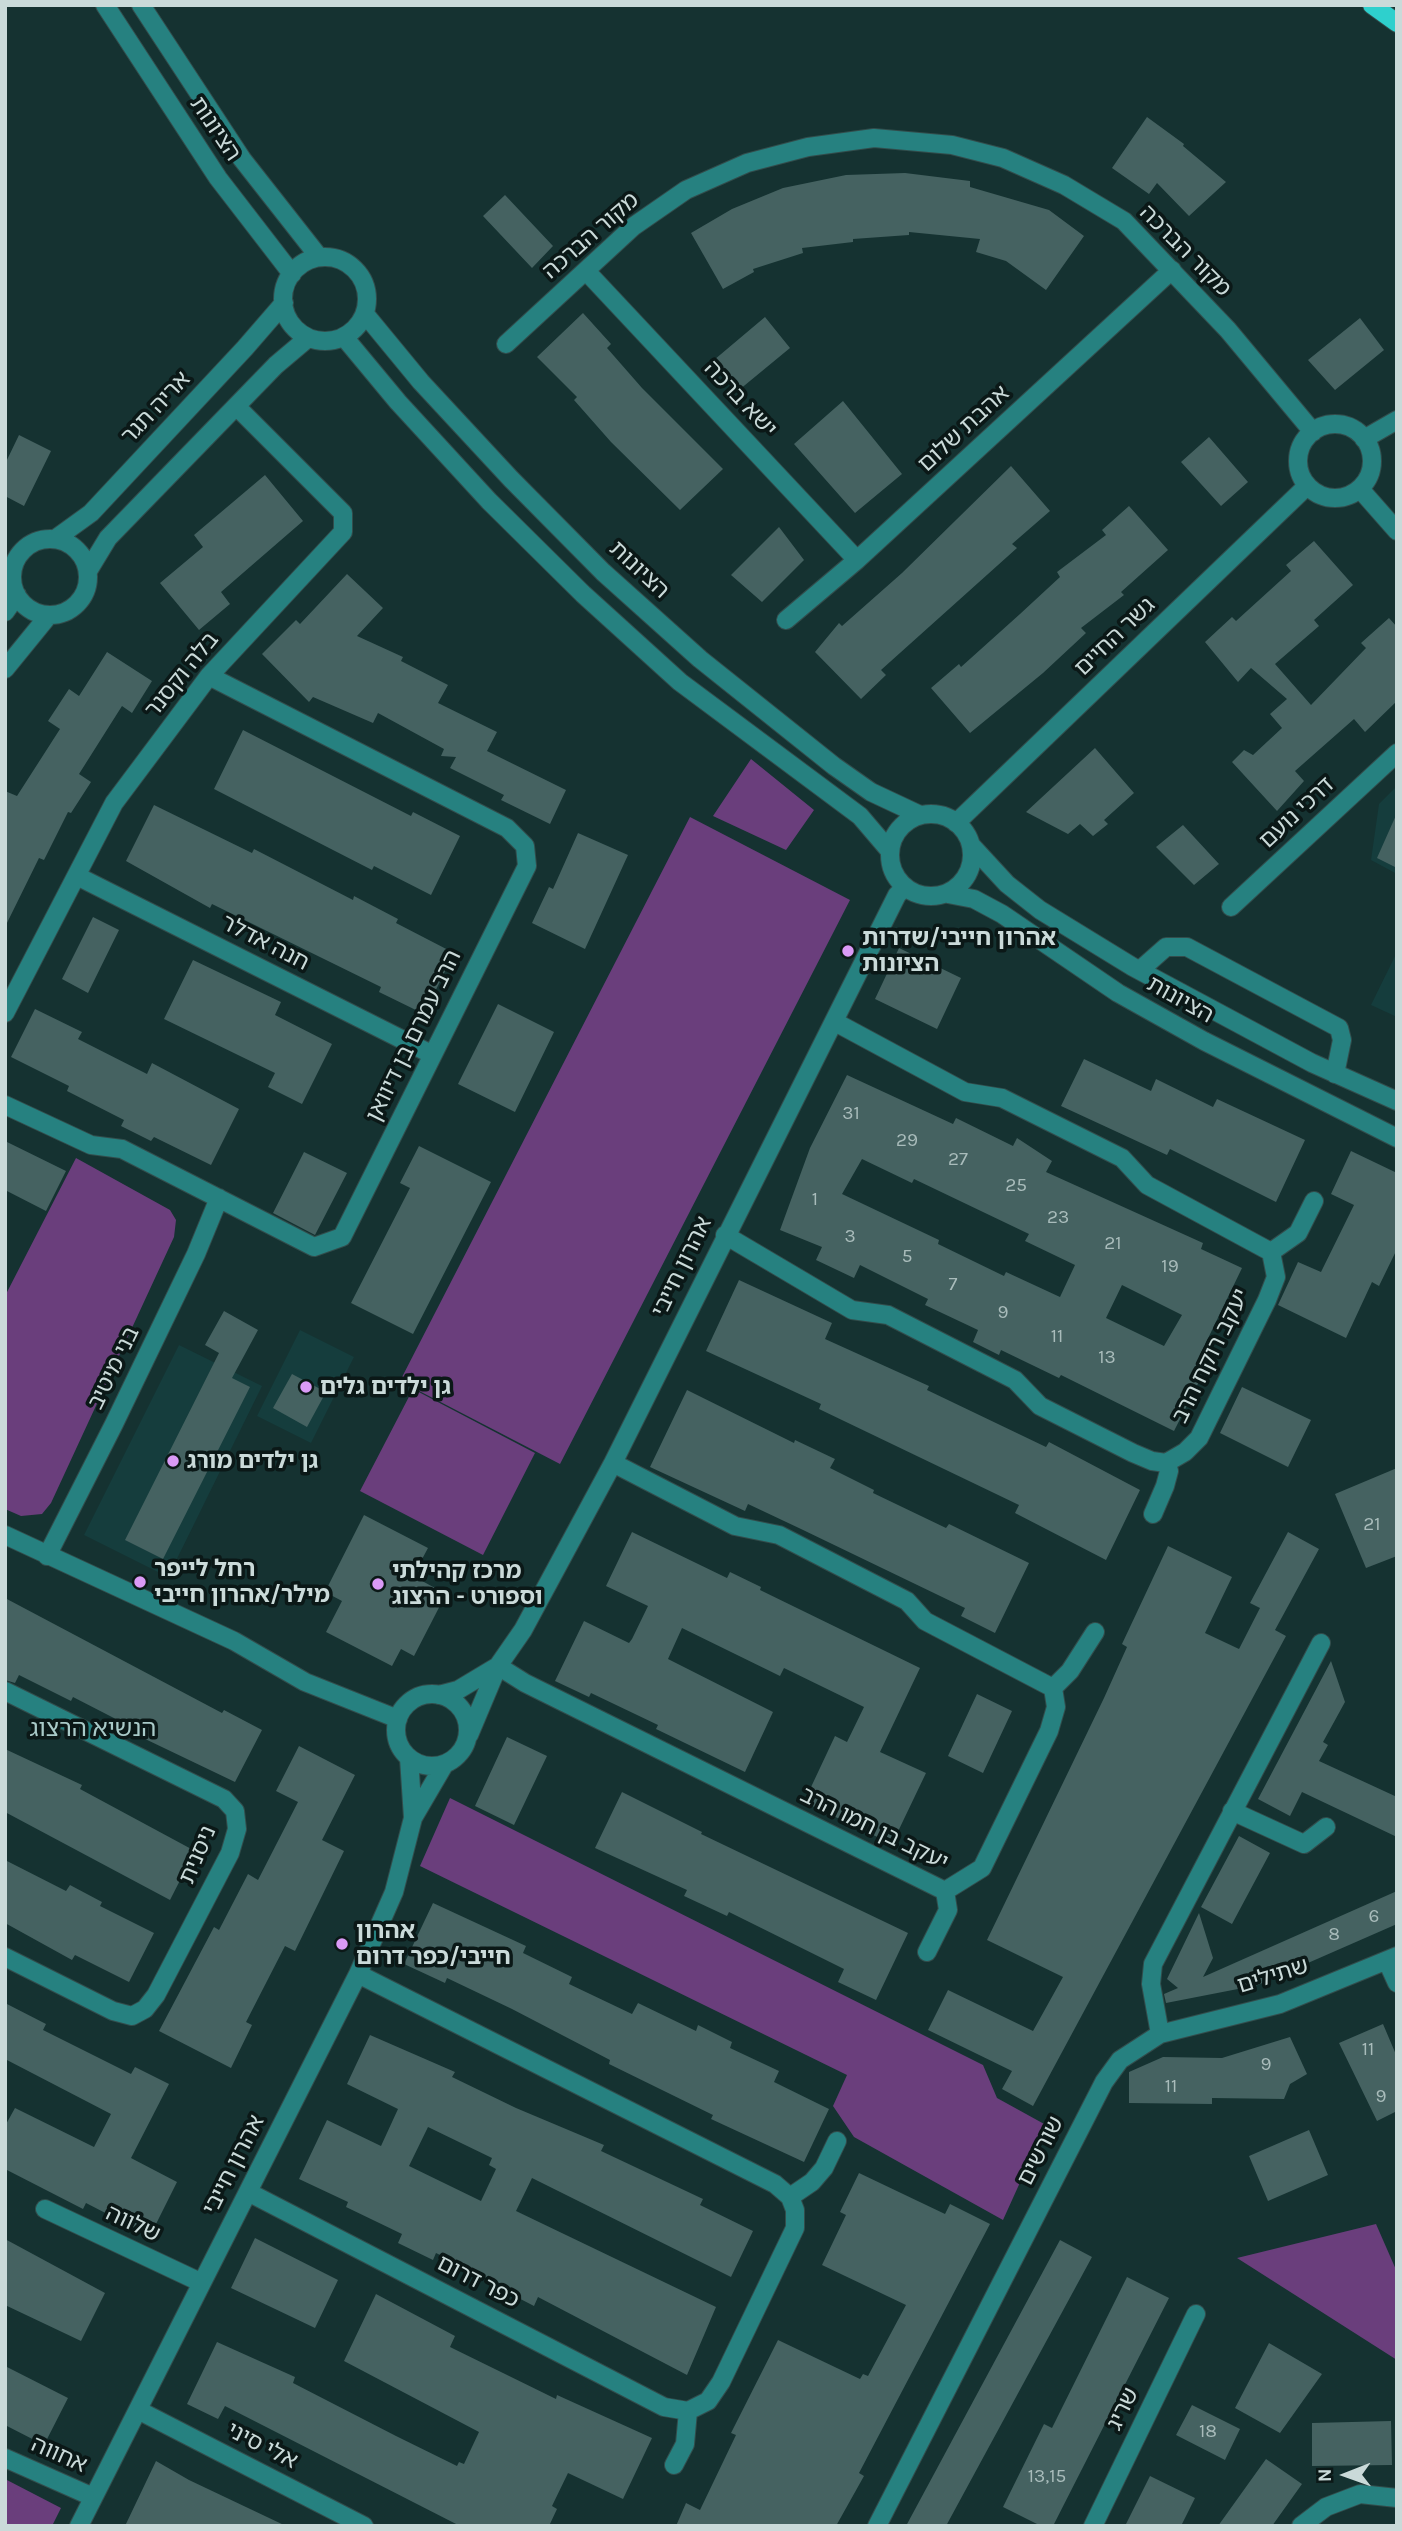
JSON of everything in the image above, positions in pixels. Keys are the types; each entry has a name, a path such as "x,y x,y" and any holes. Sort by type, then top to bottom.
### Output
{"main road":[{"path":"1372,5 1397,23"}],"street":[{"name":"הציונות","path":"105,5 218,177 292,274"},
{"name":"הציונות","path":"141,5 242,159 319,257"},
{"name":"מקור הברכה","path":"506,344 634,226 687,190 747,163 808,147 874,138 952,145 1003,158 1040,174 1064,185 1124,221 1228,330 1313,432"},
{"path":"319,257 347,263 358,272 365,285 365,314 360,323 344,337 332,341 308,338 291,323 284,303 292,274 309,260 319,257"},
{"name":"אהבת שלום","path":"786,620 858,560 1172,270"},
{"name":"ישא ברכה","path":"587,272 858,560"},
{"name":"אריה תגר","path":"55,538 91,513 246,348 284,303"},
{"name":"הציונות","path":"365,314 421,382 511,479 603,572 700,659 834,766 871,792 920,815"},
{"path":"344,337 398,402 489,501 583,594 680,682 860,817 889,850 894,874 904,888 935,897 948,894 959,886 969,871 971,845 956,822 933,814 920,815 900,828 889,850"},
{"path":"88,572 108,538 276,365 308,338"},
{"name":"בלה וקסנר","path":"5,1013 114,803 209,676 343,532 343,513 239,409"},
{"path":"1364,439 1397,420"},
{"path":"1338,424 1354,429 1364,439 1372,456 1371,471 1360,489 1337,499 1320,496 1307,486 1299,472 1298,453 1306,438 1313,432 1325,425 1338,424"},
{"name":"גשר החיים","path":"956,822 1307,486"},
{"path":"1360,489 1397,531"},
{"path":"55,538 77,550 88,572 88,583 79,603 70,610 49,615 30,610 16,595 12,551 35,541 55,538"},
{"path":"5,612 16,595"},
{"path":"5,669 49,615"},
{"name":"הרב עמרם בן דיוואן","path":"5,1105 91,1146 122,1149 314,1247 342,1237 527,866 525,846 508,828 209,676"},
{"name":"דרכי נועם","path":"1231,907 1397,754"},
{"name":"הציונות","path":"971,845 1007,884 1040,910 1140,970 1335,1074 1397,1101"},
{"name":"חנה אדלר","path":"76,876 431,1054"},
{"name":"אהרון חייבי","path":"468,1735 498,1666 523,1630 613,1463 897,895 904,888"},
{"name":"הציונות","path":"948,894 974,899 1002,914 1118,993 1239,1059 1397,1138"},
{"path":"1140,970 1166,947 1187,947 1339,1028 1342,1040 1335,1074"},
{"path":"835,1022 965,1092 1002,1098 1122,1158 1147,1185 1272,1252 1298,1233 1314,1201"},
{"name":"בני מיטיב","path":"47,1556 196,1254 219,1198"},
{"path":"725,1235 852,1310 888,1315 1015,1380 1040,1406 1133,1453 1167,1463 1169,1471 1165,1486 1153,1514"},
{"name":"יעקב רוקח הרב","path":"1167,1463 1185,1452 1199,1438 1272,1289 1276,1277 1272,1252"},
{"path":"613,1463 735,1526 779,1535 907,1601 925,1621 1054,1688 1070,1671 1095,1632"},
{"path":"5,1535 234,1641 305,1682 398,1719"},
{"path":"1160,2034 1151,1984 1153,1964 1321,1643"},
{"name":"אהרון חייבי","path":"439,1695 458,1690 498,1666"},
{"name":"יעקב בן חמו הרב","path":"498,1666 525,1683 944,1891 982,1868 1049,1731 1056,1707 1054,1688"},
{"name":"ניסנית","path":"5,1690 224,1800 235,1811 237,1829 230,1853 156,1995 145,2009 132,2016 113,2011 5,1957"},
{"path":"439,1695 460,1707 467,1716 468,1735 461,1753 444,1765 425,1766 409,1758 397,1740 398,1719 402,1710 418,1697 439,1695"},
{"name":"אהרון חייבי","path":"409,1758 413,1818"},
{"name":"אהרון חייבי","path":"79,2526 358,1974 394,1892 413,1818 444,1765"},
{"path":"1232,1811 1304,1843 1326,1827"},
{"path":"927,1952 948,1910 944,1891"},
{"path":"1392,1958 1397,1983"},
{"name":"שתילים","path":"1160,2034 1280,2004 1392,1958"},
{"path":"358,1974 775,2184 790,2197 795,2228 790,2240 721,2382 708,2400 688,2411 685,2444 674,2465"},
{"name":"שורשים","path":"877,2526 1104,2082 1120,2060 1160,2034"},
{"path":"790,2197 812,2182 824,2168 837,2141"},
{"name":"כפר דרום","path":"248,2192 664,2407 688,2411"},
{"name":"שלווה","path":"45,2209 200,2282"},
{"name":"שריג","path":"1093,2526 1196,2314"},
{"name":"אלי סיני","path":"138,2410 364,2526"},
{"name":"אחווה","path":"5,2458 93,2497"},
{"path":"1301,2526 1326,2507 1360,2494 1397,2498"}],"shaded area":[{"path":"751,759 814,810 786,850 713,816"},
{"path":"1397,786 1397,874 1371,860 1379,804"},
{"path":"690,817 850,900 560,1464 400,1381"},
{"path":"1397,952 1397,1017 1371,1005"},
{"path":"76,1158 170,1210 176,1220 174,1237 51,1503 42,1514 21,1516 5,1509 5,1296"},
{"name":"גן ילדים גלים","path":"300,1330 354,1357 311,1443 257,1416"},
{"name":"גן ילדים מורג","path":"179,1345 262,1386 168,1577 84,1535"},
{"path":"413,1389 535,1453 483,1555 360,1491"},
{"path":"450,1798 983,2065 997,2098 1046,2125 1003,2220 854,2137 833,2106 847,2075 420,1866"},
{"path":"1376,2224 1397,2272 1397,2360 1237,2258"},
{"path":"5,2479 61,2508 52,2526 5,2526"}],"building":[{"path":"1147,117 1184,144 1183,146 1226,182 1189,216 1157,183 1149,194 1112,168"},
{"path":"905,173 970,181 970,187 1049,210 1084,236 1046,290 1006,261 976,252 980,239 909,232 909,235 853,239 853,242 802,248 803,253 753,269 754,272 723,289 691,233 732,209 783,188 846,175"},
{"path":"505,195 553,246 532,268 483,216"},
{"path":"583,313 611,344 607,348 642,388 723,469 680,510 611,442 574,400 577,397 537,357"},
{"path":"765,317 790,348 739,390 714,360"},
{"path":"1360,318 1384,350 1335,390 1308,360"},
{"path":"843,401 902,474 855,513 794,444"},
{"path":"19,435 51,451 24,506 5,496 5,464"},
{"path":"1209,437 1248,482 1221,506 1181,462"},
{"path":"1011,466 1050,511 1012,544 1017,548 881,670 886,675 861,699 815,652 839,623 842,626 902,573"},
{"path":"265,475 303,521 221,592 230,604 199,630 160,583 203,547 194,535"},
{"path":"1129,506 1168,550 1121,592 1124,595 1081,628 1086,633 1043,673 970,733 931,688 959,664 961,667 1020,614 1060,577 1057,572 1106,535 1102,530"},
{"path":"779,527 804,560 762,602 731,575"},
{"path":"1314,541 1353,585 1314,620 1319,626 1275,664 1311,705 1366,648 1361,643 1389,618 1397,627 1397,701 1365,732 1354,719 1295,771 1304,781 1277,811 1232,762 1244,750 1253,755 1282,728 1270,714 1287,699 1251,668 1238,682 1205,642 1232,617 1236,621 1291,571 1286,565"},
{"path":"347,574 383,608 357,636 403,657 401,661 448,685 438,703 497,732 487,751 566,790 550,824 501,800 504,795 450,768 456,757 441,756 444,749 378,713 373,723 313,697 309,702 262,654 296,620 300,624"},
{"path":"107,652 152,681 132,713 122,706 79,774 91,782 71,813 68,812 44,860 39,858 5,927 5,791 17,796 60,729 48,721 69,689 79,696"},
{"path":"243,730 411,816 413,812 460,836 431,895 374,866 372,870 214,789"},
{"path":"1095,748 1134,793 1104,820 1108,824 1093,836 1080,824 1068,834 1026,812"},
{"path":"154,805 252,853 254,849 353,900 354,896 398,919 396,923 454,953 424,1014 379,992 381,987 212,904 210,908 126,861"},
{"path":"1397,813 1397,868 1377,858"},
{"path":"1183,825 1219,864 1194,885 1156,847"},
{"path":"578,833 628,855 585,949 532,923 549,887 553,889"},
{"path":"93,917 119,930 88,993 62,979"},
{"path":"899,948 961,978 937,1029 875,999"},
{"path":"193,960 281,1002 275,1015 332,1044 302,1104 268,1087 275,1073 164,1019"},
{"path":"498,1004 554,1032 515,1112 458,1084"},
{"path":"35,1009 82,1032 78,1039 147,1074 152,1063 239,1109 211,1165 154,1137 151,1141 121,1126 124,1120 67,1091 69,1086 11,1057"},
{"path":"1084,1059 1151,1091 1156,1079 1213,1107 1217,1099 1305,1140 1276,1202 1170,1149 1167,1155 1061,1106"},
{"path":"847,1075 953,1124 956,1118 1013,1146 1017,1138 1052,1161 1046,1172 1203,1243 1201,1249 1242,1268 1199,1357 1209,1362 1174,1431 1061,1375 1059,1378 1001,1350 999,1355 973,1342 978,1330 925,1305 928,1299 860,1265 854,1278 816,1260 822,1247 780,1230 810,1148","holes":["862,1159 912,1183 914,1179 1029,1234 1025,1241 1075,1265 1060,1297 1006,1272 1004,1276 938,1244 939,1240 842,1194","1122,1285 1182,1315 1164,1346 1106,1318"]},
{"path":"5,1141 66,1171 46,1211 5,1190"},
{"path":"419,1146 491,1182 413,1334 351,1303 410,1188 400,1183"},
{"path":"1351,1151 1397,1173 1397,1249 1379,1286 1372,1282 1346,1338 1278,1305 1298,1262 1321,1272 1354,1205 1331,1194"},
{"path":"304,1152 347,1173 315,1235 273,1213"},
{"path":"739,1280 832,1323 825,1339 929,1386 927,1390 1046,1447 1049,1442 1140,1490 1106,1560 1015,1513 1019,1505 819,1409 821,1404 706,1351"},
{"path":"224,1311 258,1330 232,1378 250,1387 163,1559 125,1540 219,1353 205,1345"},
{"path":"292,1374 326,1392 307,1427 273,1408"},
{"path":"1242,1387 1311,1420 1288,1467 1220,1433"},
{"path":"687,1390 794,1443 795,1440 835,1459 830,1468 874,1490 873,1493 946,1528 949,1524 1029,1563 995,1633 961,1616 965,1608 801,1529 748,1504 745,1511 650,1467"},
{"path":"1397,1468 1397,1556 1366,1568 1335,1494"},
{"name":"מרכז קהילתי וספורט - הרצוג","path":"364,1515 428,1548 413,1576 446,1594 414,1656 401,1649 392,1666 326,1632 342,1601 325,1592"},
{"path":"632,1532 727,1578 730,1572 761,1587 760,1590 920,1668 880,1752 926,1773 892,1844 804,1802 835,1736 847,1742 864,1707 784,1668 780,1676 682,1628 668,1659 773,1712 745,1772 656,1729 658,1725 591,1693 589,1697 555,1681 584,1621 629,1643 632,1639 648,1606 606,1586"},
{"path":"1288,1532 1319,1549 1275,1630 1286,1636 1033,2106 1002,2089 1012,2071 928,2030 948,1990 1033,2031 1063,1977 987,1940 1104,1698 1127,1647 1122,1644 1168,1546 1232,1577 1205,1633 1239,1649 1260,1608 1250,1603"},
{"path":"5,1598 222,1713 224,1710 262,1730 235,1782 141,1737 143,1733 73,1697 71,1701 19,1675 15,1683 5,1680"},
{"path":"1331,1661 1345,1702 1323,1742 1328,1745 1319,1761 1397,1797 1397,1837 1302,1792 1290,1816 1258,1799"},
{"path":"977,1694 1012,1711 983,1773 948,1756"},
{"path":"507,1737 547,1756 514,1825 475,1806"},
{"path":"299,1746 355,1775 322,1840 344,1851 295,1951 285,1946 246,2022 252,2025 231,2068 159,2031 214,1927 219,1930 248,1874 258,1880 298,1802 276,1791"},
{"path":"5,1749 82,1785 80,1789 195,1851 170,1900 5,1812"},
{"path":"622,1792 702,1832 701,1834 908,1933 876,2000 838,1982 844,1969 729,1912 727,1916 684,1896 687,1890 595,1848"},
{"path":"1239,1836 1270,1853 1232,1924 1201,1907"},
{"path":"5,1860 66,1891 70,1885 102,1902 100,1906 154,1933 129,1982 75,1955 72,1960 5,1923"},
{"path":"1397,1891 1397,1924 1244,1991 1243,1988 1166,2003 1164,1994 1178,1988 1167,1979 1199,1913 1213,1958 1203,1977"},
{"path":"433,1903 526,1946 523,1953 572,1977 569,1984 632,2014 638,2003 696,2031 698,2025 732,2042 730,2048 779,2071 774,2082 829,2109 804,2162 711,2119 713,2115 609,2064 610,2060 512,2009 447,1978 445,1983 404,1964"},
{"path":"5,2003 46,2024 43,2030 131,2074 135,2067 169,2084 131,2158 177,2182 150,2236 86,2203 83,2209 5,2169 5,2126 15,2108 94,2147 111,2114 5,2059"},
{"path":"1383,2024 1397,2057 1397,2111 1377,2121 1339,2043"},
{"path":"370,2035 455,2072 452,2077 516,2108 604,2145 601,2151 703,2199 700,2205 753,2231 731,2277 532,2178 516,2211 716,2307 687,2375 538,2297 534,2306 501,2289 503,2286 436,2253 433,2260 398,2243 402,2234 346,2207 348,2202 299,2179 327,2120 381,2146 398,2109 347,2084","holes":["428,2127 492,2158 489,2165 496,2169 481,2201 409,2166"]},
{"path":"1290,2037 1307,2074 1290,2084 1284,2099 1212,2098 1212,2104 1129,2103 1129,2072 1163,2057 1222,2058"},
{"path":"1309,2130 1328,2175 1268,2201 1249,2156"},
{"path":"859,2173 945,2214 950,2204 990,2224 859,2473 864,2476 836,2526 676,2526 686,2503 700,2510 736,2435 731,2433 778,2340 860,2379 863,2374 868,2376 906,2305 822,2265 846,2215 840,2212"},
{"path":"255,2238 338,2280 315,2328 231,2288"},
{"path":"5,2239 105,2293 81,2341 5,2305"},
{"path":"1060,2240 1092,2257 946,2526 906,2526"},
{"path":"1127,2277 1169,2298 1053,2526 1041,2526 1003,2507 1044,2424 1052,2428"},
{"path":"376,2294 455,2336 450,2347 556,2399 557,2395 652,2438 623,2499 568,2473 552,2506 557,2509 549,2526 460,2526 225,2406 218,2419 187,2404 217,2342 295,2377 293,2383 396,2436 457,2466 459,2462 464,2464 479,2432 344,2361"},
{"path":"1269,2343 1322,2374 1280,2433 1235,2408"},
{"path":"5,2366 68,2398 44,2445 5,2425"},
{"path":"1192,2405 1240,2429 1225,2460 1176,2435"},
{"path":"1391,2421 1392,2465 1312,2466 1312,2423"},
{"path":"1266,2459 1302,2484 1272,2526 1218,2526"},
{"path":"156,2461 189,2480 286,2526 125,2526"},
{"path":"1150,2476 1195,2498 1181,2526 1125,2526"}],"place":[{"name":"אהרון חייבי/שדרות הציונות","path":"848,951"},
{"name":"גן ילדים גלים","path":"306,1387"},
{"name":"גן ילדים מורג","path":"173,1461"},
{"name":"רחל לייפר מילר/אהרון חייבי","path":"140,1582"},
{"name":"מרכז קהילתי וספורט - הרצוג","path":"378,1584"},
{"name":"אהרון חייבי/כפר דרום","path":"342,1944"}],"district":[{"name":"הנשיא הרצוג","path":"93,1729"}]}
